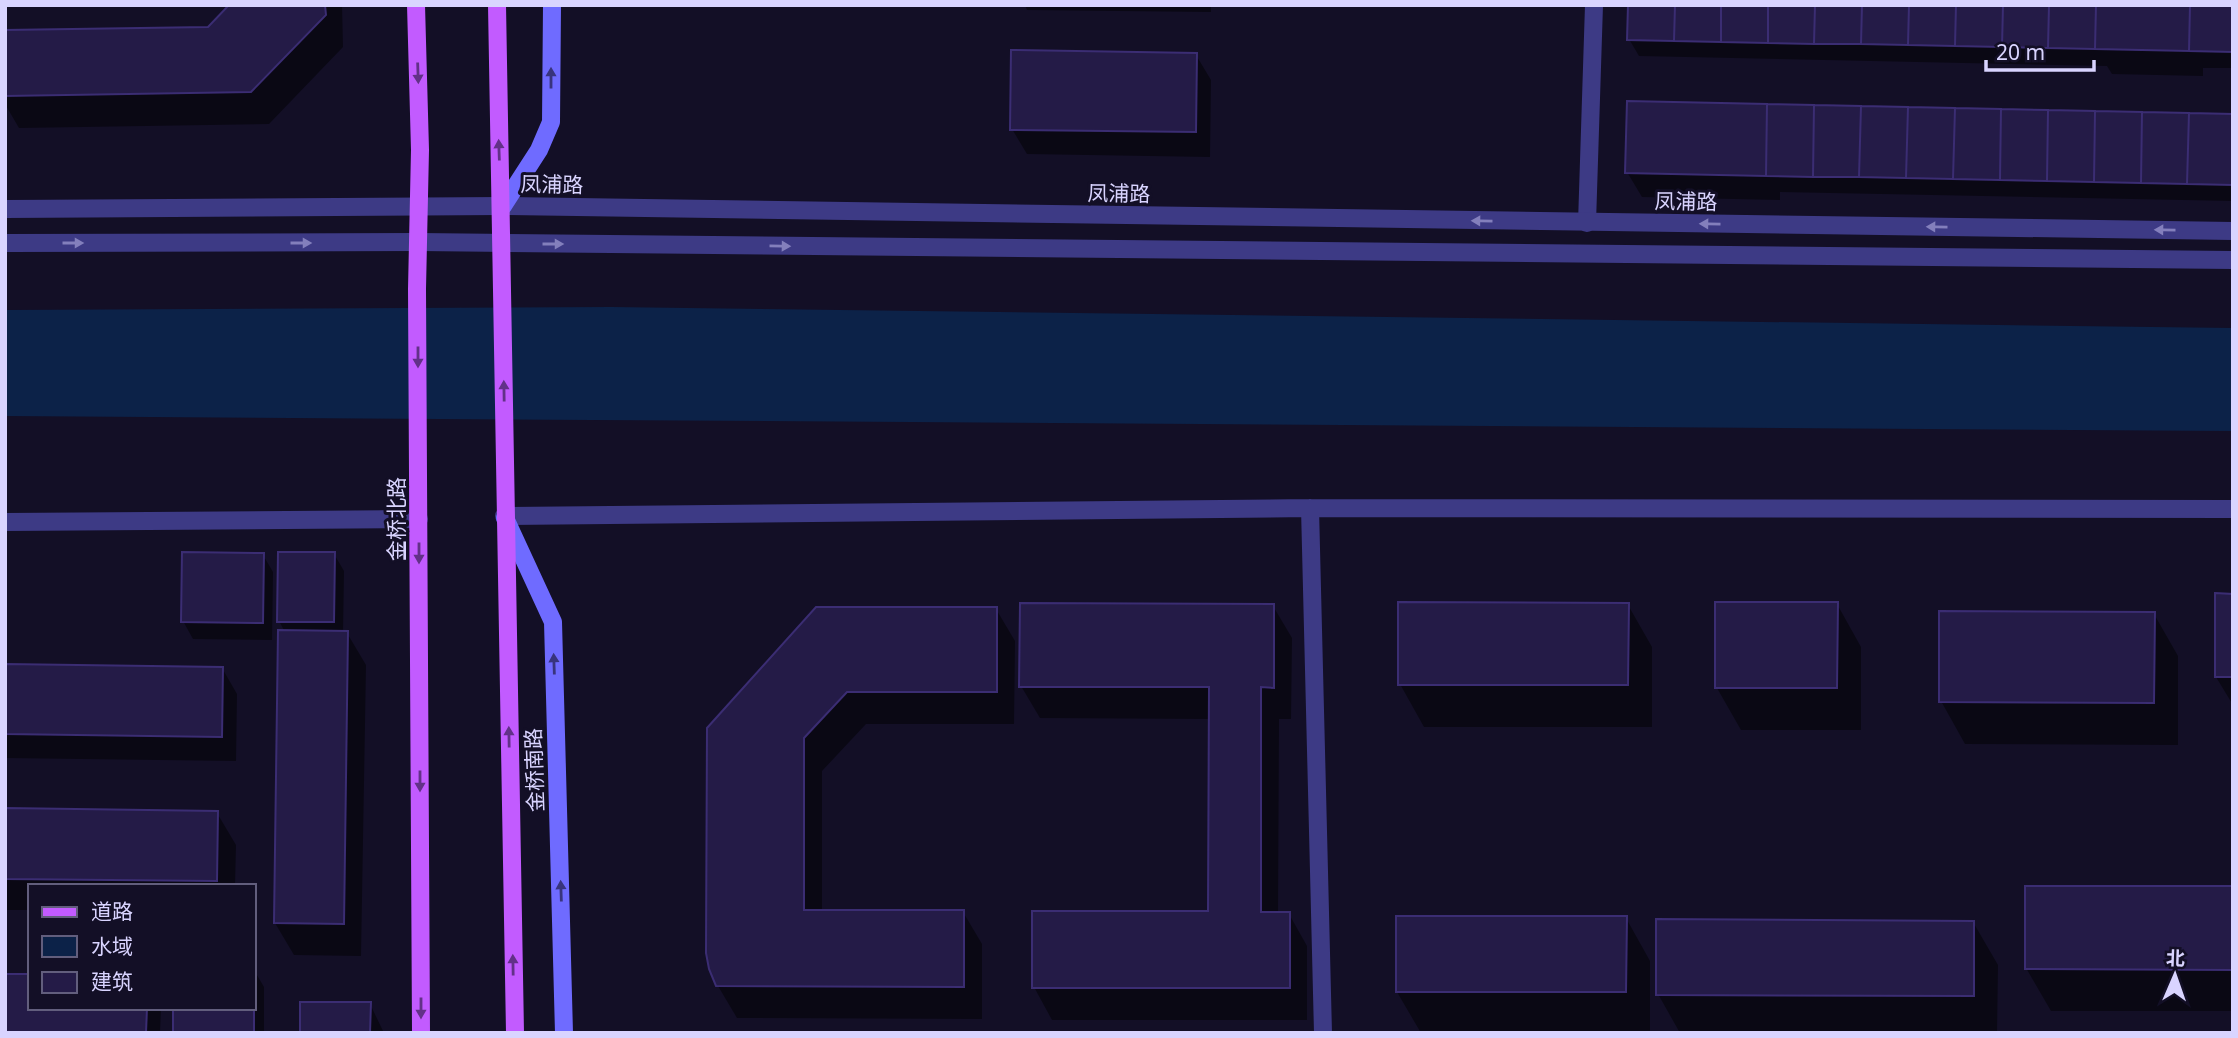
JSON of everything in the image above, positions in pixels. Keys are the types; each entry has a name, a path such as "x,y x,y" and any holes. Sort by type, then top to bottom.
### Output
{"main road":[{"name":"金桥北路","path":"416,5 421,1033"},
{"path":"497,5 499,150 503,206 504,516 515,1033"},
{"path":"503,206 539,150 551,122 552,5"},
{"name":"金桥南路","path":"504,516 553,622 565,1033"}],"street":[{"path":"1587,223 1594,5"},
{"name":"凤浦路","path":"5,209 503,206 2233,231"},
{"path":"5,243 419,242 503,245 2233,260"},
{"path":"504,516 1310,508 2233,509"},
{"path":"1310,508 1323,1033"},
{"path":"5,522 419,519"}],"water":[{"path":"611,307 2233,328 2233,431 5,416 5,310"}],"building":[{"path":"229,5 325,5 326,15 251,92 5,96 5,30 208,27"},
{"path":"1628,5 1675,5 1674,41 1627,40"},
{"path":"1675,5 1721,5 1721,42 1674,41"},
{"path":"1721,5 1768,5 1768,43 1721,42"},
{"path":"1768,5 1815,5 1814,44 1768,43"},
{"path":"1815,5 1862,5 1861,44 1814,44"},
{"path":"1862,5 1909,5 1908,45 1861,44"},
{"path":"1909,5 1956,5 1955,46 1908,45"},
{"path":"1956,5 2003,5 2002,47 1955,46"},
{"path":"2003,5 2049,5 2048,48 2002,47"},
{"path":"2049,5 2096,5 2095,49 2048,48"},
{"path":"2096,5 2190,5 2189,51 2095,49"},
{"path":"2190,5 2233,5 2233,52 2189,51"},
{"path":"1011,50 1197,53 1196,132 1010,130"},
{"path":"1627,101 1767,104 1766,176 1625,173"},
{"path":"1767,104 1814,105 1813,177 1766,176"},
{"path":"1814,105 1861,106 1859,177 1813,177"},
{"path":"1861,106 1908,107 1906,178 1859,177"},
{"path":"1908,107 1955,108 1953,179 1906,178"},
{"path":"1955,108 2001,109 2000,180 1953,179"},
{"path":"2001,109 2048,110 2047,181 2000,180"},
{"path":"2048,110 2095,111 2094,182 2047,181"},
{"path":"2095,111 2142,112 2141,183 2094,182"},
{"path":"2142,112 2189,113 2187,184 2141,183"},
{"path":"2189,113 2233,114 2233,185 2187,184"},
{"path":"182,552 264,553 263,623 181,622"},
{"path":"278,552 335,552 334,622 277,622"},
{"path":"2215,593 2233,594 2233,677 2215,677"},
{"path":"1398,602 1629,603 1628,685 1398,685"},
{"path":"1715,602 1838,602 1837,688 1715,688"},
{"path":"1020,603 1274,604 1274,688 1261,687 1261,912 1290,912 1290,988 1032,988 1032,911 1208,911 1209,687 1019,687"},
{"path":"816,607 997,607 997,692 847,692 804,738 804,910 964,910 964,987 716,986 709,969 706,953 707,728"},
{"path":"1939,611 2155,612 2154,703 1939,702"},
{"path":"278,630 348,631 344,924 274,923"},
{"path":"5,664 223,667 222,737 5,734"},
{"path":"5,808 218,811 217,881 5,879"},
{"path":"2025,886 2233,886 2233,970 2025,969"},
{"path":"1396,916 1627,916 1626,992 1396,992"},
{"path":"1656,919 1974,921 1974,996 1656,995"},
{"path":"5,974 28,974 28,1010 147,1010 146,1033 5,1033"},
{"path":"300,1002 371,1002 370,1033 300,1033"},
{"path":"173,1010 254,1010 254,1033 173,1033"}]}
